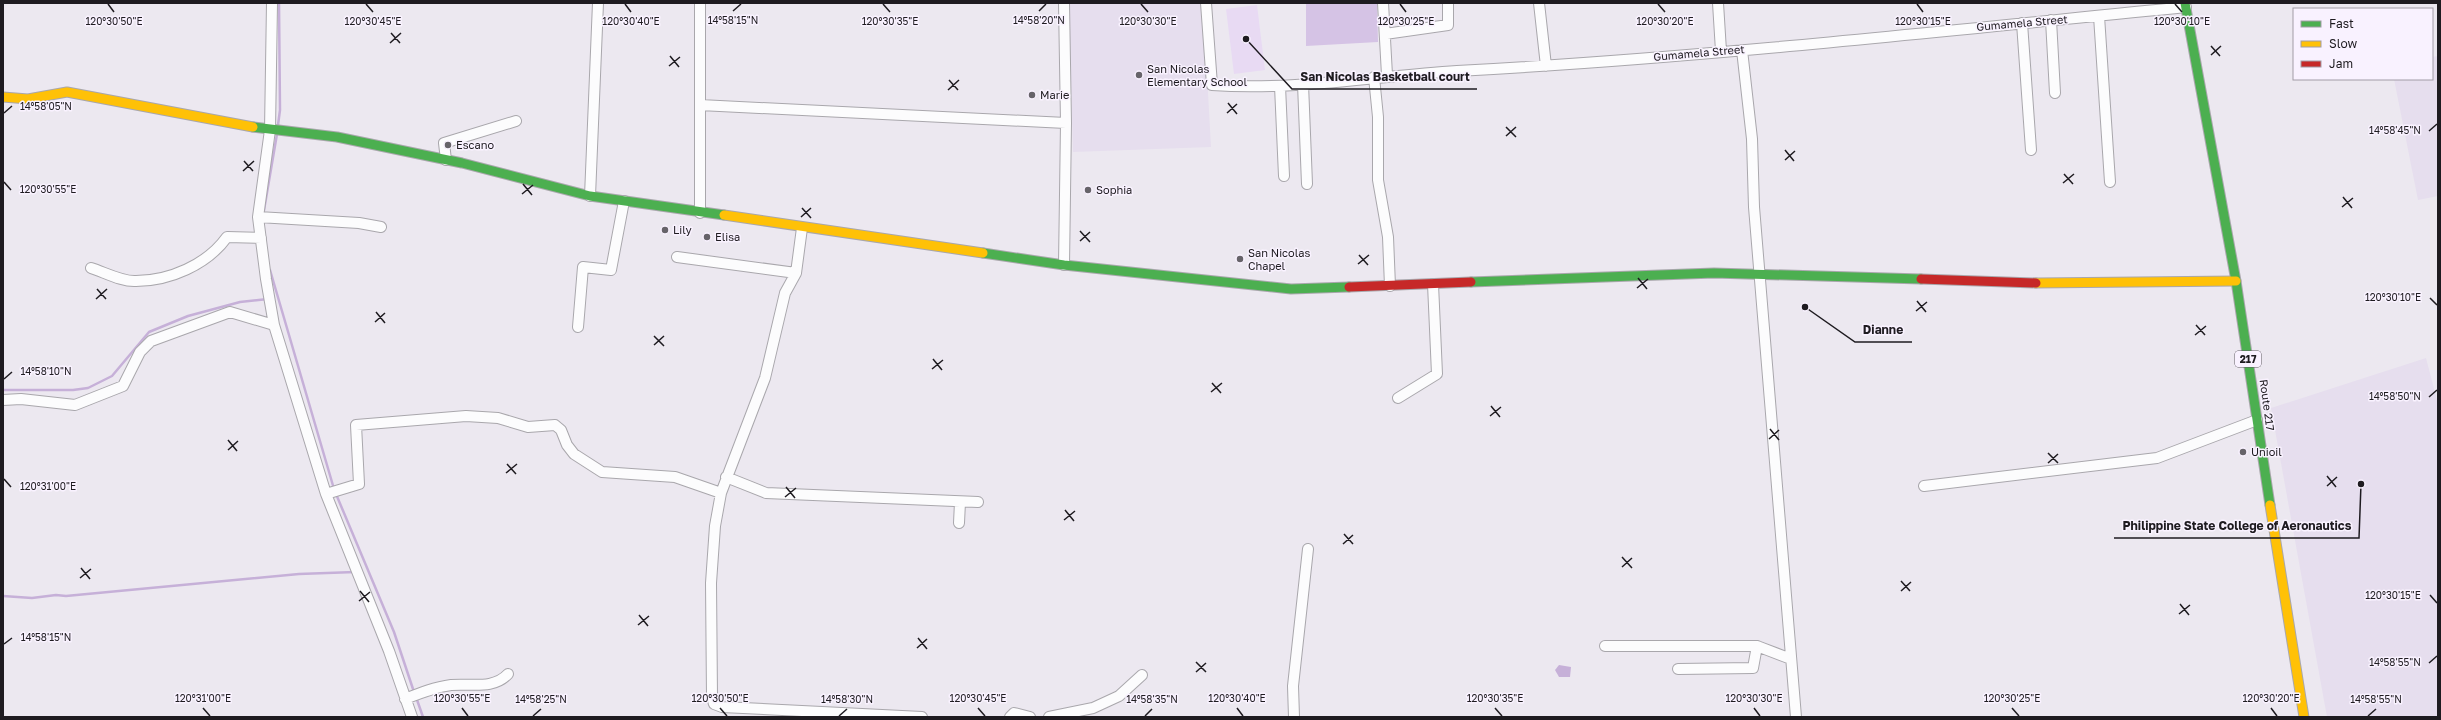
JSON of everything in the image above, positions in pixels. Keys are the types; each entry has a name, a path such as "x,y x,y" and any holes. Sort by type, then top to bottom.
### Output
{"street":[{"path":"272,3 270,130 258,217 274,325 326,494 412,717"},
{"path":"590,196 598,3"},
{"path":"700,3 700,213"},
{"path":"1064,3 1066,123 1064,266"},
{"name":"Gumamela Street","path":"1206,3 1212,85 1239,87 1280,86 1374,77 1546,66 1742,50 2099,16 2185,5"},
{"path":"1383,3 1387,76"},
{"path":"1385,34 1448,25 1448,3"},
{"path":"1539,3 1546,66"},
{"path":"1718,3 1721,51"},
{"name":"Route 217","path":"2185,5 2236,281 2304,717"},
{"path":"2099,16 2110,182"},
{"path":"2051,20 2055,94"},
{"path":"2022,23 2031,150"},
{"path":"1742,50 1752,139 1754,208 1796,717"},
{"path":"1374,77 1378,117 1378,180 1388,237 1390,286"},
{"path":"1303,84 1307,184"},
{"path":"1280,86 1284,176"},
{"path":"3,98 28,99 67,92 270,130 337,137 446,160 590,196 1064,266 1291,289 1760,273 2052,283 2236,281"},
{"path":"700,105 1066,123"},
{"path":"446,160 444,143 516,121"},
{"path":"578,327 583,267 611,270 624,201"},
{"path":"258,217 359,223 381,227"},
{"path":"802,228 796,273 785,293 765,378 721,493 715,526 711,583 714,704 729,708 922,717"},
{"path":"92,268 135,282 181,274 214,251 227,237 261,238"},
{"path":"678,257 796,273"},
{"path":"1398,398 1437,374 1433,284"},
{"path":"3,400 21,399 75,405 123,386 140,352 151,341 230,312 274,325"},
{"path":"326,494 359,484 356,425 466,416 498,418 528,427 555,424 561,430 567,445 574,454 602,472 675,477 721,493"},
{"path":"1924,486 2157,458 2257,420"},
{"path":"726,477 766,493 978,502"},
{"path":"960,502 960,523"},
{"path":"1294,717 1293,686 1308,549"},
{"path":"1605,646 1757,646 1791,659"},
{"path":"1678,669 1753,668 1757,646"},
{"path":"406,699 425,690 451,685 497,683 508,674"},
{"path":"1049,717 1094,708 1119,696 1142,675"},
{"path":"1010,717 1014,713 1030,717"}],"shaded area":[{"name":"San Nicolas Elementary School","path":"1069,3 1203,3 1211,147 1073,152"},
{"path":"1306,3 1377,3 1378,42 1306,46"},
{"path":"1257,5 1265,70 1234,74 1226,9"},
{"path":"2438,56 2438,196 2418,200 2394,80 2433,80 2433,57"},
{"path":"2426,358 2438,404 2438,717 2327,717 2271,408"},
{"path":"1559,665 1571,667 1570,677 1559,677 1555,670"}],"waterway":[{"path":"278,125 280,110 279,3"},
{"path":"263,216 277,134"},
{"path":"270,270 334,489"},
{"path":"3,390 73,390 88,388 112,376 149,332 188,316 240,302 268,299"},
{"path":"336,494 394,632 414,692"},
{"path":"3,596 32,598 56,595 66,596 299,574 355,572"},
{"path":"416,697 423,717"}],"traffic: fast":[{"path":"2185,3 2236,281 2270,505"},
{"path":"253,127 337,137 462,163 590,196 724,215"},
{"path":"983,253 1064,265 1291,289 1349,287"},
{"path":"1471,282 1714,273 1921,279"}],"traffic: slow":[{"path":"3,97 28,99 67,92 253,127"},
{"path":"724,215 983,253"},
{"path":"2036,283 2236,281"},
{"path":"2270,505 2304,717"}],"traffic: jam":[{"path":"1921,279 2036,283"},
{"path":"1349,287 1471,282"}],"place":[{"name":"San Nicolas Basketball court","path":"1246,39"},
{"name":"San Nicolas Elementary School","path":"1139,75"},
{"name":"Marie","path":"1032,95"},
{"name":"Escano","path":"448,145"},
{"name":"Sophia","path":"1088,190"},
{"name":"Lily","path":"665,230"},
{"name":"Elisa","path":"707,237"},
{"name":"San Nicolas Chapel","path":"1240,259"},
{"name":"Dianne","path":"1805,307"},
{"name":"Unioil","path":"2243,452"},
{"name":"Philippine State College of Aeronautics","path":"2361,484"}]}
